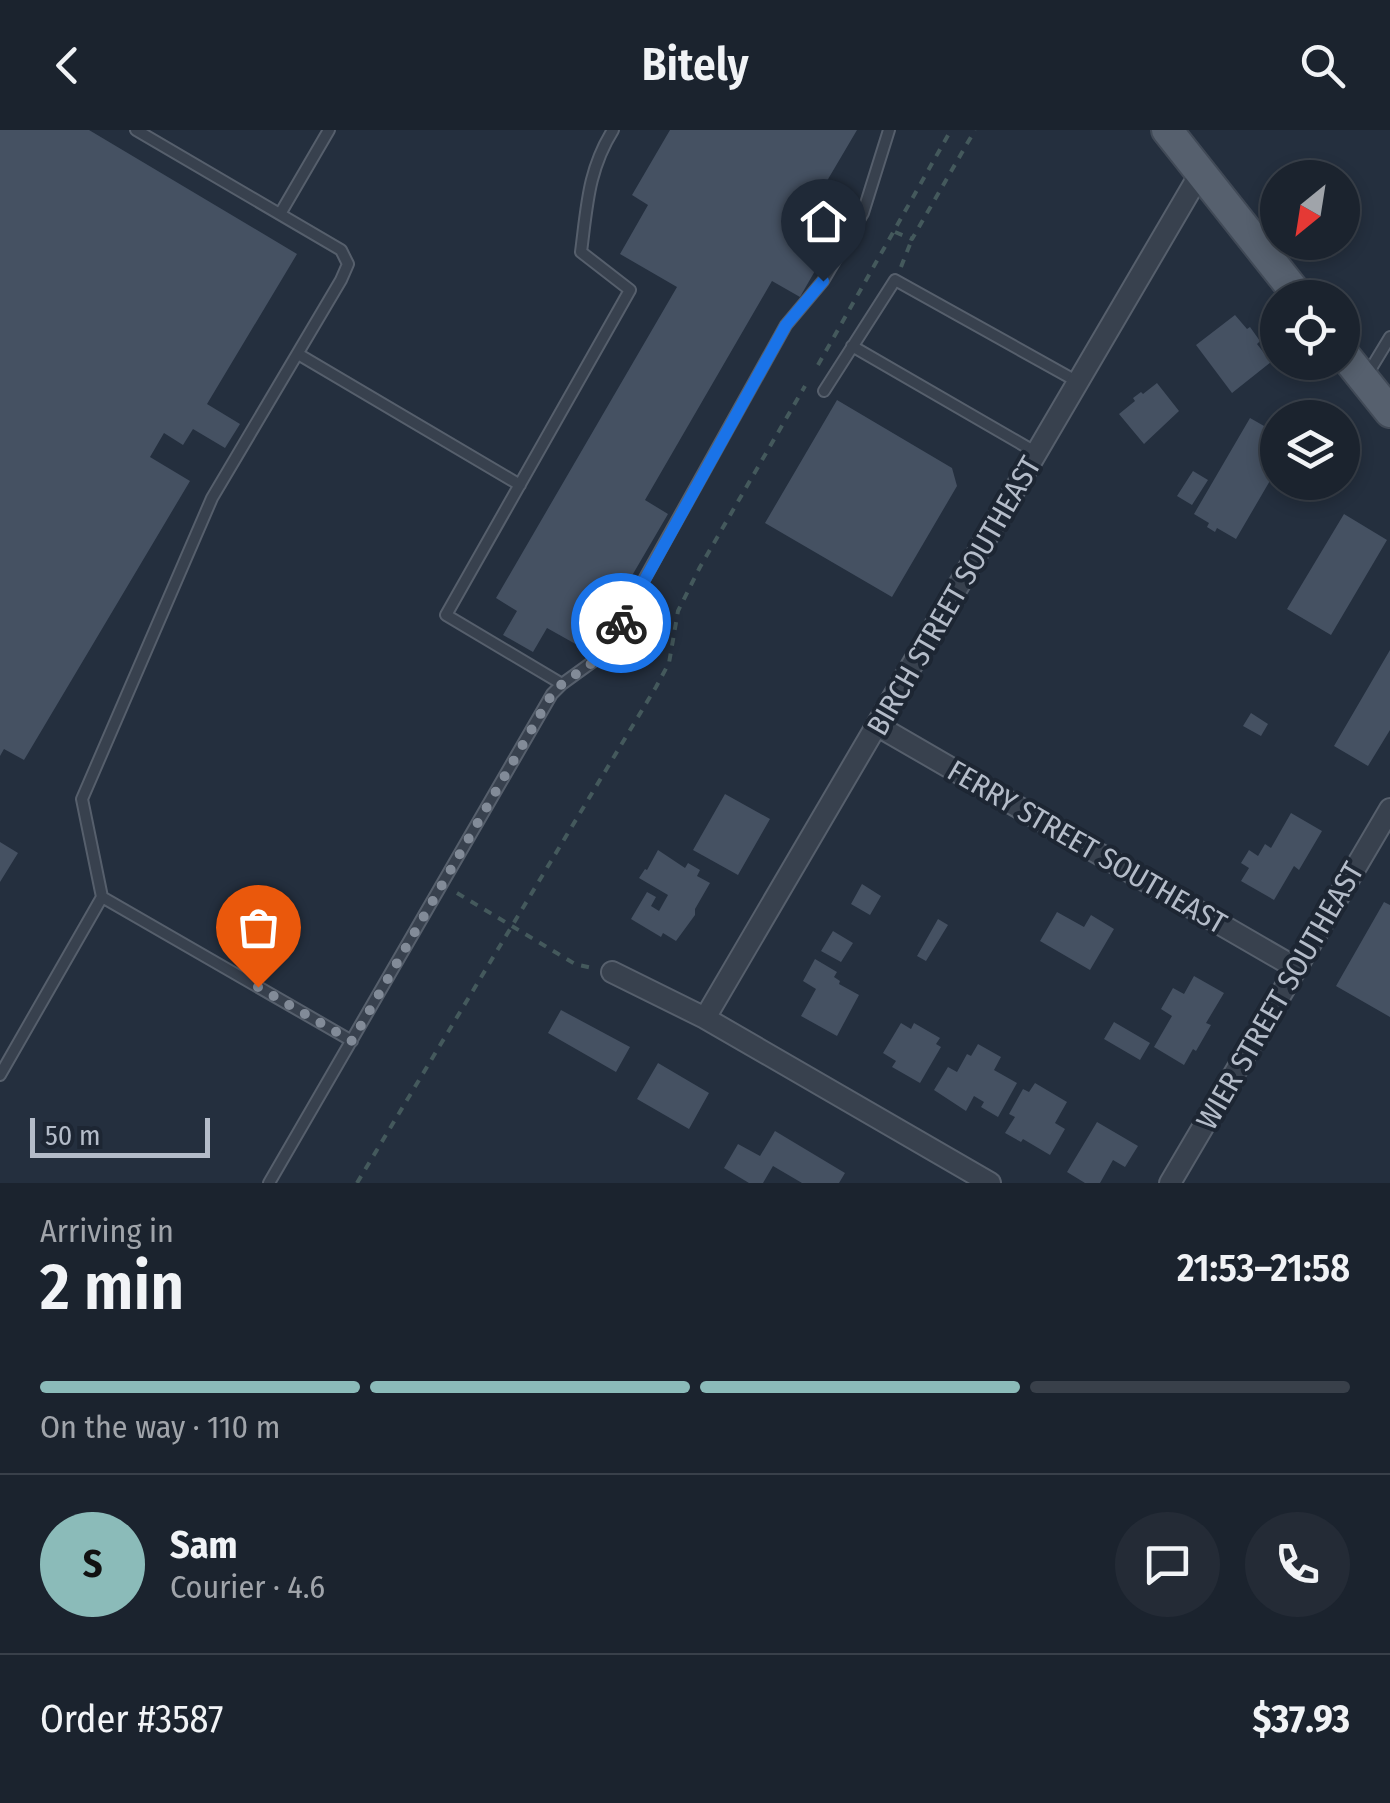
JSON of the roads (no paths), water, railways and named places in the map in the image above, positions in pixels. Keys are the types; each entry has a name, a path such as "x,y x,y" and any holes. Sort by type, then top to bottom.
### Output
{"main road":[{"path":"1167,130 1286,280"},
{"path":"1360,374 1390,412"}],"street":[{"name":"BIRCH STREET SOUTHEAST","path":"705,1018 1201,172"},
{"name":"FERRY STREET SOUTHEAST","path":"878,726 1296,968"},
{"name":"WIER STREET SOUTHEAST","path":"1170,1183 1390,809"},
{"path":"612,972 705,1018 990,1183"}],"lane":[{"path":"0,1075 102,897 82,799 212,498 348,264 341,250 136,130"},
{"path":"280,214 328,130"},
{"path":"562,684 446,615 630,290 580,252 589,187 598,154 613,130"},
{"path":"269,1183 552,694 602,656 786,325 823,281 863,213 888,130"},
{"path":"824,392 895,280 1078,382"},
{"path":"1364,379 1390,337"},
{"path":"852,346 1037,453"},
{"path":"298,354 520,484"},
{"path":"102,897 352,1041"}]}
